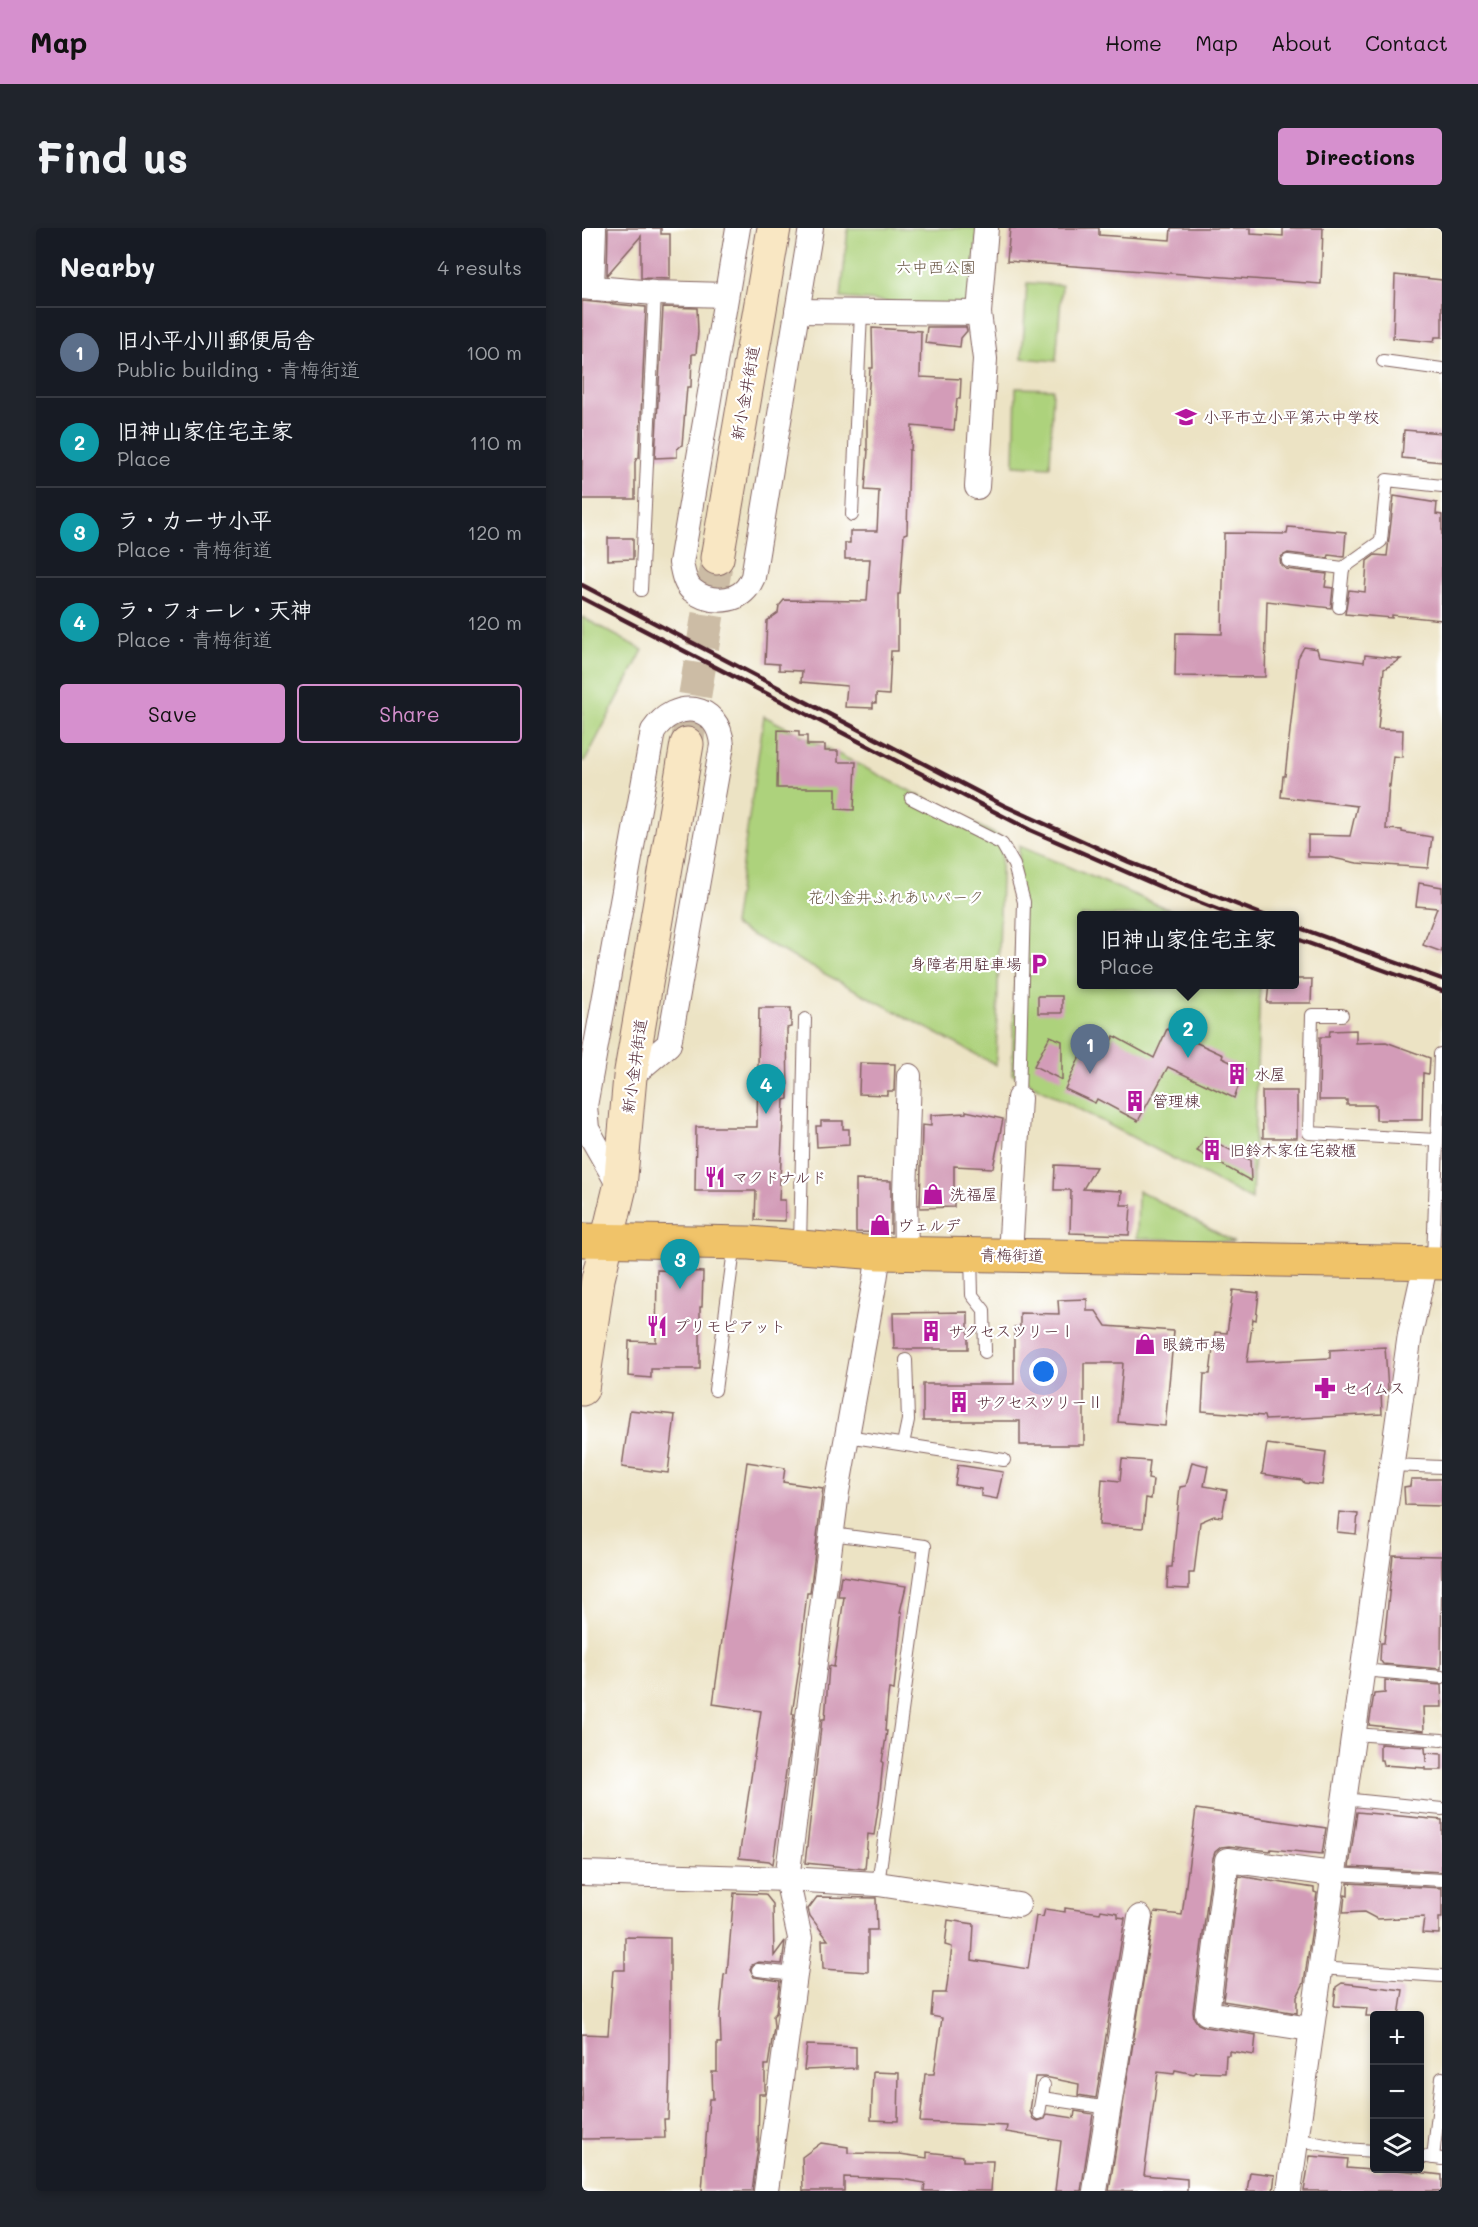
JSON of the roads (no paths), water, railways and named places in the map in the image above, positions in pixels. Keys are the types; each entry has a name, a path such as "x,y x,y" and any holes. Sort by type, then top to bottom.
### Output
{"main road":[{"name":"新小金井街道","path":"717,558 774,228"},
{"name":"新小金井街道","path":"582,1389 598,1279 595,1240 620,1187 630,1077 687,744"},
{"name":"青梅街道","path":"595,1240 735,1243 892,1253 1433,1262"}],"street":[{"path":"594,228 587,287 655,293 726,295"},
{"path":"738,228 681,563 684,577 691,589 714,599 731,598 738,595 745,590 753,577 811,228"},
{"path":"977,487 985,358 979,313 987,228"},
{"path":"797,311 979,313"},
{"path":"620,1187 587,1129 585,1106 653,731 660,720 669,714 684,709 692,710 707,715 718,730 722,745 720,757 669,1044 630,1077"},
{"path":"766,2191 800,1938 787,1879 831,1534 847,1436 905,1193 909,1076"},
{"path":"1010,1255 1019,1098"},
{"path":"1289,2191 1310,2029 1412,1328 1433,1262"},
{"path":"1310,2029 1207,2013 1227,1860 1333,1874"},
{"path":"582,1873 878,1884 1018,1905"},
{"path":"1095,2191 1140,1917"}],"lane":[{"path":"641,590 655,293"},
{"path":"852,515 861,312"},
{"path":"1383,361 1442,369"},
{"path":"1288,561 1343,568 1381,541 1387,480 1442,486"},
{"path":"1339,607 1343,568"},
{"path":"911,798 1002,844 1014,865 1024,902 1019,1098"},
{"path":"1342,1015 1312,1015 1309,1133 1436,1140"},
{"path":"800,1248 805,1018"},
{"path":"1433,1262 1440,1054"},
{"path":"715,1390 735,1243"},
{"path":"971,1254 972,1295 984,1310 985,1352"},
{"path":"903,1444 908,1420 906,1360"},
{"path":"847,1436 1004,1460"},
{"path":"1391,1465 1442,1467"},
{"path":"831,1534 925,1546 878,1884"},
{"path":"1362,1670 1442,1677"},
{"path":"1353,1734 1442,1740"},
{"path":"1343,1799 1442,1809"},
{"path":"1333,1874 1442,1880"},
{"path":"1319,1968 1442,1976"},
{"path":"758,1970 795,1974"},
{"path":"1438,2158 1442,2078"},
{"path":"1040,2113 1044,2085"},
{"path":"1042,2098 1109,2108"},
{"path":"1296,2139 1345,2149 1370,2151"}],"tunnel":[{"path":"687,744 717,558"}],"railway":[{"path":"582,585 1003,805 1129,862 1253,911"},
{"path":"582,598 1030,830 1221,911"},
{"path":"1299,928 1442,979"},
{"path":"1299,940 1442,991"}],"place":[{"name":"小平市立小平第六中学校","path":"1186,417"},
{"name":"身障者用駐車場","path":"1039,964"},
{"name":"旧神山家住宅主家","path":"1188,1058"},
{"name":"旧小平小川郵便局舎","path":"1090,1074"},
{"name":"水屋","path":"1237,1074"},
{"name":"管理棟","path":"1135,1101"},
{"name":"ラ・フォーレ・天神","path":"766,1114"},
{"name":"旧鈴木家住宅穀櫃","path":"1212,1150"},
{"name":"マクドナルド","path":"715,1177"},
{"name":"洗福屋","path":"933,1194"},
{"name":"ヴェルデ","path":"880,1225"},
{"name":"ラ・カーサ小平","path":"680,1289"},
{"name":"プリモピアット","path":"657,1326"},
{"name":"サクセスツリーⅠ","path":"931,1331"},
{"name":"眼鏡市場","path":"1145,1344"},
{"name":"セイムス","path":"1325,1388"},
{"name":"サクセスツリーⅡ","path":"959,1402"}],"park label":[{"name":"六中西公園","path":"936,267"},
{"name":"花小金井ふれあいパーク","path":"896,897"}]}
